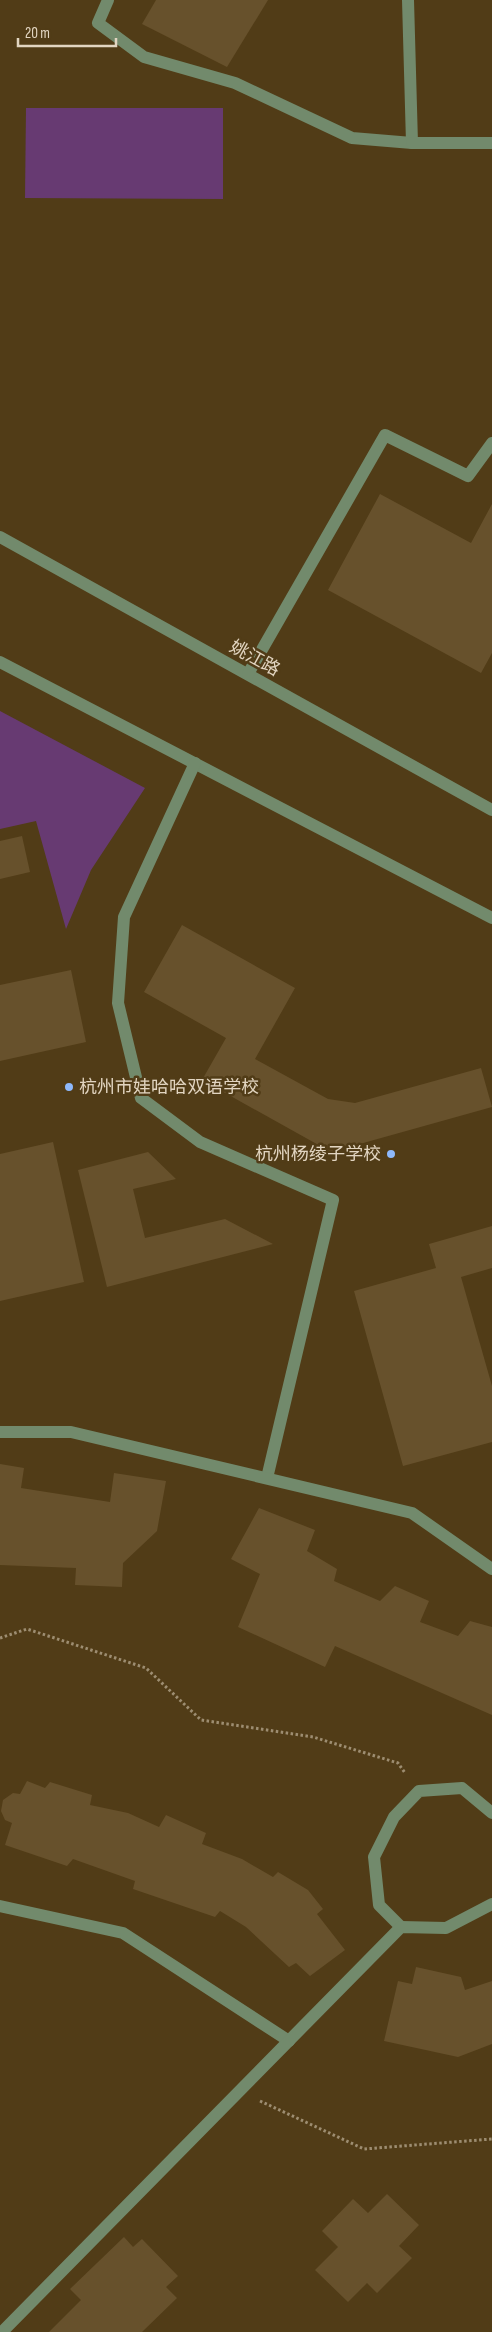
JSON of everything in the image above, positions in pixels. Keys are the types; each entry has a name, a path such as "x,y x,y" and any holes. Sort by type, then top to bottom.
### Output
{"street":[{"path":"108,0 98,23 144,57 235,83 352,138 412,143 492,144"},
{"path":"408,0 412,143"},
{"path":"248,674 384,435 468,476 492,442"},
{"name":"姚江路","path":"0,536 492,810"},
{"path":"0,662 490,913"},
{"path":"195,763 124,917 118,1003 141,1098 200,1142 333,1200 267,1478"},
{"path":"0,1432 71,1432 412,1513 492,1569"},
{"path":"492,1813 462,1788 419,1791 394,1817 374,1857 379,1905 402,1927 446,1928 492,1904"},
{"path":"0,1906 123,1933 289,2041"},
{"path":"2,2332 402,1927"}],"path":[{"path":"0,1638 28,1629 146,1668 201,1720 313,1737 398,1763 419,1791"},
{"path":"239,2092 364,2149 492,2139"}],"shaded area":[{"path":"26,108 223,108 223,199 25,198"},
{"path":"0,711 145,788 91,870 66,929 36,821 0,829"}],"building":[{"path":"156,0 268,0 227,67 142,24"},
{"path":"380,494 471,543 492,504 492,653 481,673 328,590"},
{"path":"22,836 30,872 0,879 0,841"},
{"path":"182,925 295,988 255,1059 328,1099 355,1103 481,1068 492,1107 331,1152 202,1080 226,1038 144,992"},
{"path":"71,970 86,1042 0,1061 0,985"},
{"path":"53,1142 84,1282 0,1301 0,1154"},
{"path":"148,1152 176,1179 133,1189 145,1238 225,1219 273,1244 107,1287 78,1170"},
{"path":"492,1226 492,1268 461,1277 492,1386 492,1442 403,1466 354,1291 436,1268 429,1244"},
{"path":"0,1464 24,1468 21,1488 110,1502 114,1473 166,1481 157,1531 123,1563 122,1587 75,1585 76,1568 0,1565"},
{"path":"259,1508 315,1530 307,1551 337,1569 334,1581 380,1601 395,1586 429,1601 420,1622 458,1636 470,1621 492,1627 492,1715 335,1646 325,1667 238,1627 260,1574 231,1559"},
{"path":"27,1781 45,1788 50,1782 92,1795 90,1805 128,1813 159,1827 166,1815 206,1833 202,1844 242,1859 273,1877 278,1872 308,1890 323,1909 317,1914 345,1950 310,1976 296,1963 289,1967 246,1927 220,1911 215,1917 133,1889 135,1881 73,1859 67,1866 5,1845 12,1823 5,1820 1,1811 3,1800 13,1793 20,1794"},
{"path":"416,1967 461,1977 465,1990 492,1981 492,2044 458,2057 384,2041 398,1981 412,1984"},
{"path":"387,2194 419,2225 399,2246 412,2258 377,2293 367,2283 348,2302 315,2270 338,2247 322,2231 353,2199 368,2213"},
{"path":"124,2237 133,2247 142,2239 178,2276 166,2287 177,2298 142,2332 49,2332 81,2300 70,2289"}],"place":[{"name":"杭州市娃哈哈双语学校","path":"69,1087"},
{"name":"杭州杨绫子学校","path":"391,1154"}]}
